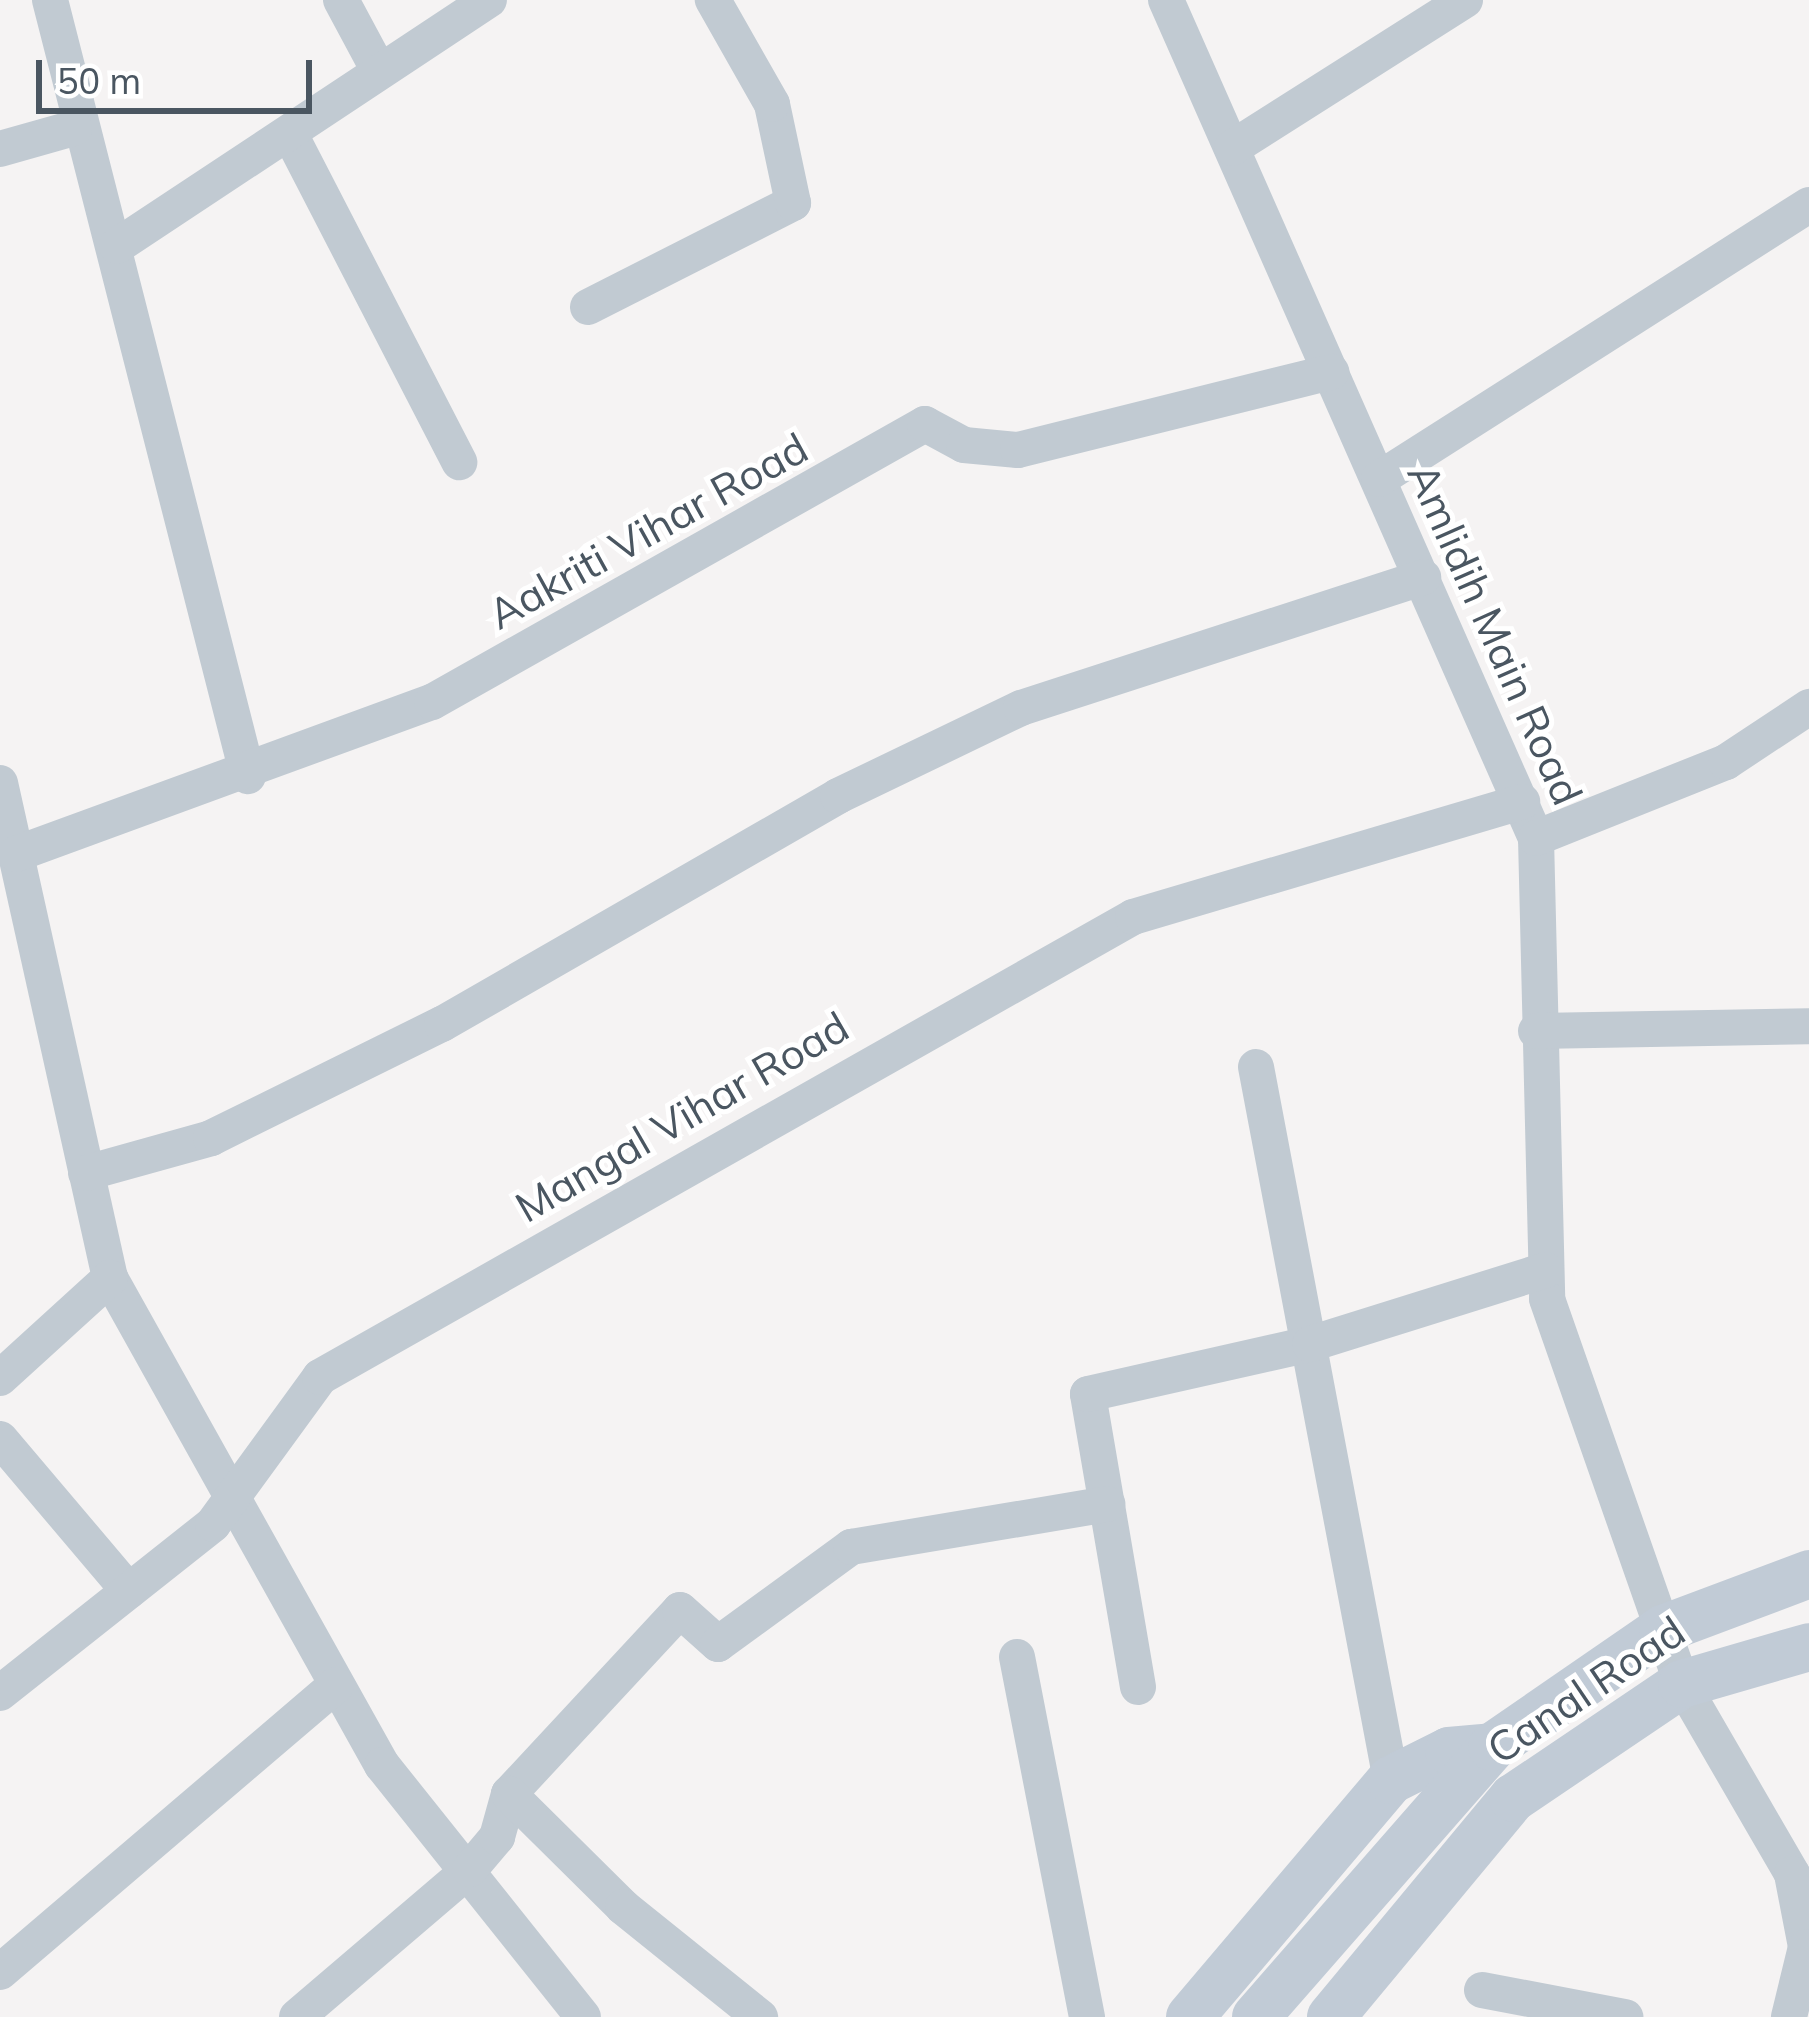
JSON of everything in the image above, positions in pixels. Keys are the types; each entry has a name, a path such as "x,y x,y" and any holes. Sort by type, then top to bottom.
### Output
{"main road":[{"name":"Canal Road","path":"1256,2017 1492,1747 1663,1629 1809,1574"},
{"name":"Canal Road","path":"1331,2017 1513,1798 1682,1684 1809,1647"},
{"path":"1190,2017 1391,1780 1449,1751 1492,1747"}],"street":[{"path":"50,0 74,128 117,246 115,274 248,776"},
{"path":"341,0 378,69"},
{"path":"117,246 292,138 378,69 489,0"},
{"path":"588,308 793,203 772,104 713,0"},
{"name":"Amlidih Main Road","path":"1166,0 1536,838 1536,1031 1546,1270 1682,1684 1801,1860 1806,1947 1790,2017"},
{"path":"1232,148 1465,0"},
{"path":"0,148 74,128"},
{"path":"292,138 459,462"},
{"path":"1379,479 1809,205"},
{"name":"Aakriti Vihar Road","path":"16,854 248,776 432,702 925,424 964,445 1018,450 1331,372"},
{"path":"86,1173 211,1138 442,1024 838,796 1021,708 1423,577"},
{"path":"1536,838 1726,762 1809,707"},
{"path":"0,783 110,1278 230,1501 382,1765 470,1869 583,2017"},
{"name":"Mangal Vihar Road","path":"0,1693 129,1591 230,1501 320,1377 979,998 1132,917 1522,802"},
{"path":"1536,1031 1809,1026"},
{"path":"1256,1067 1391,1780"},
{"path":"1138,1687 1088,1394 1310,1344 1546,1270"},
{"path":"0,1378 110,1278"},
{"path":"0,1438 129,1591"},
{"path":"297,2017 470,1869 497,1837 509,1794 680,1610 718,1644 851,1547 1107,1504"},
{"path":"1017,1657 1087,2017"},
{"path":"0,1972 336,1685"},
{"path":"509,1794 623,1907 760,2017"},
{"path":"1482,1990 1616,2016"}]}
